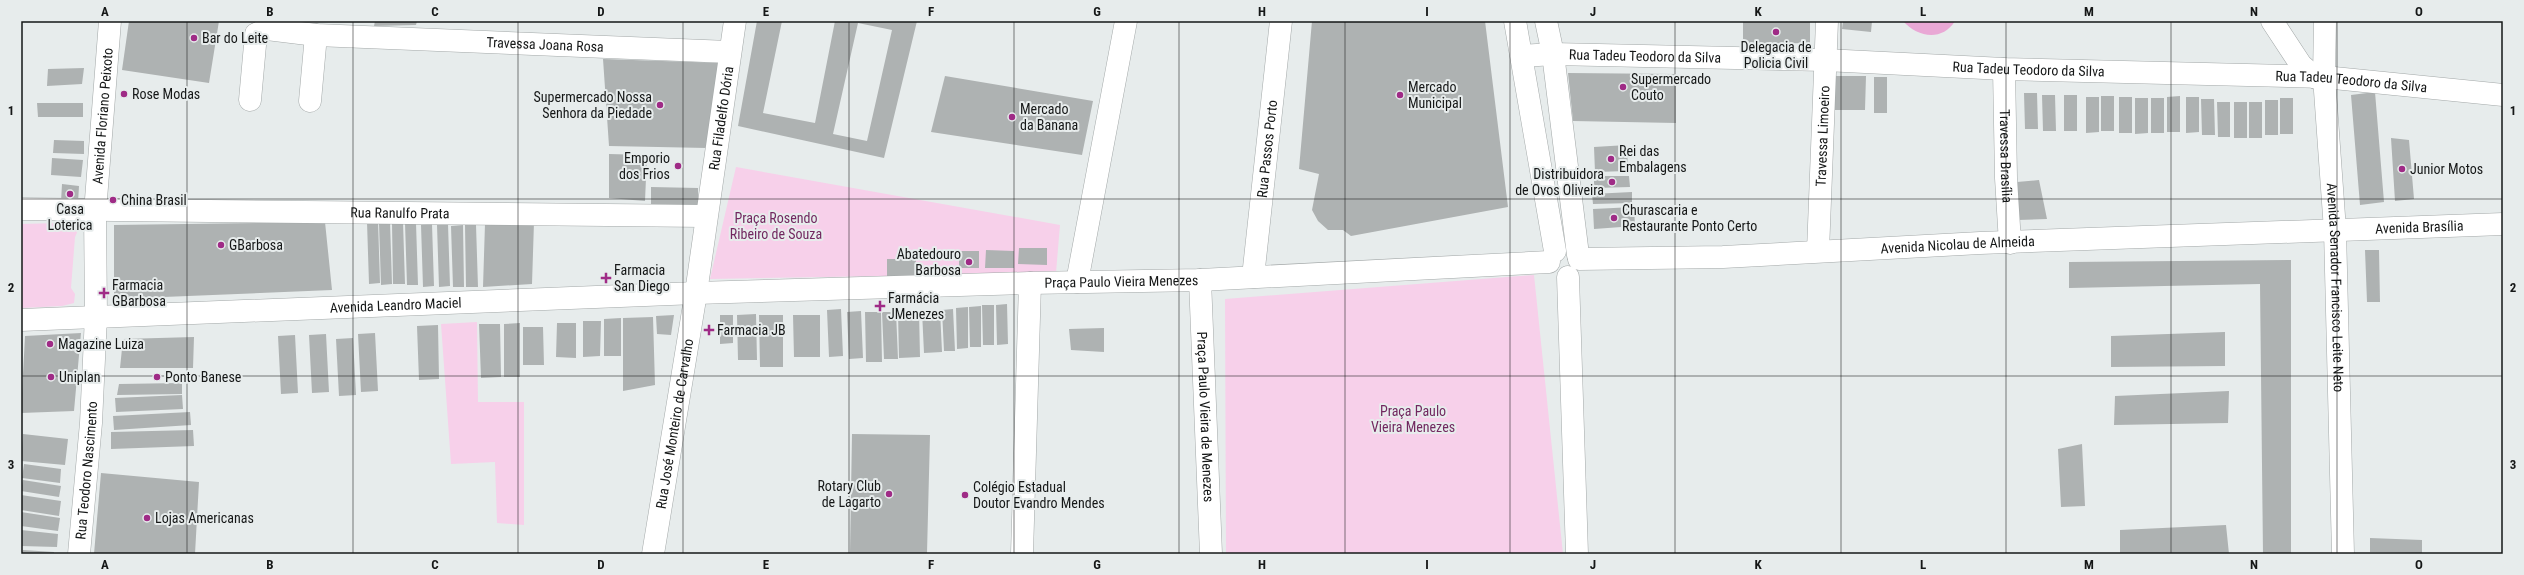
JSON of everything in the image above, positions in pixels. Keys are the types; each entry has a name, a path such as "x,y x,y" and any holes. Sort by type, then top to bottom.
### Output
{"street":[{"name":"Avenida Floriano Peixoto","path":"96,316 95,212 110,21"},
{"name":"Rua Filadelfo Dória","path":"705,216 729,52 735,21"},
{"path":"1077,282 1126,21"},
{"name":"Rua Passos Porto","path":"1253,277 1281,21"},
{"path":"1515,21 1522,56 1555,274 1575,264"},
{"path":"1546,21 1553,54 1575,264 1577,554"},
{"name":"Travessa Limoeiro","path":"1818,251 1827,21"},
{"path":"2272,21 2301,65 2320,77"},
{"name":"Avenida Senador Francisco Leite Neto","path":"2325,21 2320,77 2335,230 2343,554"},
{"name":"Travessa Joana Rosa","path":"250,100 254,47 258,32 267,29 316,35 362,28 729,52"},
{"path":"310,101 316,35"},
{"name":"Rua Tadeu Teodoro da Silva","path":"1522,56 1553,54 1825,60 2004,70 2320,77 2503,95"},
{"name":"Travessa Brasília","path":"2004,70 2006,178 2010,243"},
{"name":"Rua Ranulfo Prata","path":"21,210 95,212 705,216"},
{"path":"705,216 696,293 1030,283 1022,554"},
{"name":"Avenida Brasília","path":"2335,230 2503,224"},
{"name":"Avenida Nicolau de Almeida","path":"1575,264 1818,251 2335,230"},
{"name":"Praça Paulo Vieira Menezes","path":"1030,283 1200,280 1552,257"},
{"name":"Praça Paulo Vieira de Menezes","path":"1200,280 1211,554"},
{"name":"Avenida Leandro Maciel","path":"21,320 696,293"},
{"name":"Rua José Monteiro de Carvalho","path":"653,554 696,293"},
{"name":"Rua Teodoro Nascimento","path":"79,554 92,423 96,316"}],"green space":[{"name":"Praça Rosendo Ribeiro de Souza","path":"736,167 1060,225 1056,273 710,279"},
{"path":"65,220 78,221 80,226 75,237 71,288 75,294 74,303 62,306 21,308 21,224 59,223"},
{"name":"Praça Paulo Vieira Menezes","path":"1534,275 1563,554 1226,554 1225,299"},
{"path":"477,322 478,402 524,402 524,525 497,523 495,462 451,464 441,324"}],"shaded area":[{"path":"1903,21 1955,21 1950,28 1943,32 1929,35 1915,31"}],"building":[{"path":"129,21 219,21 209,83 122,70"},
{"path":"375,21 417,21 416,25 374,26"},
{"path":"757,21 782,21 763,113 815,123 835,21 917,21 884,158 738,126","holes":["858,23 892,30 867,141 833,134"]},
{"name":"Mercado Municipal","path":"1312,21 1485,21 1508,207 1351,236 1343,230 1328,230 1318,221 1312,210 1319,174 1299,169"},
{"name":"Delegacia de Policia Civil","path":"1743,21 1810,21 1810,43 1743,44"},
{"path":"1843,21 1872,21 1871,32 1842,29"},
{"name":"Supermercado Nossa Senhora da Piedade","path":"603,59 722,63 707,148 609,146"},
{"path":"84,68 82,84 47,86 48,69"},
{"name":"Supermercado Couto","path":"1568,73 1676,74 1676,123 1573,121"},
{"name":"Mercado da Banana","path":"945,76 1093,101 1082,155 931,132"},
{"path":"1834,76 1866,76 1865,110 1834,110"},
{"path":"1874,77 1887,77 1887,113 1874,113"},
{"path":"2375,92 2384,202 2360,205 2351,95"},
{"path":"2024,93 2037,93 2038,129 2025,129"},
{"path":"2042,95 2055,95 2056,131 2043,131"},
{"path":"2064,95 2077,95 2077,131 2064,131"},
{"path":"2101,96 2114,96 2114,131 2101,131"},
{"path":"2180,96 2180,132 2167,132 2167,97"},
{"path":"2086,97 2099,97 2099,132 2086,133"},
{"path":"2119,97 2132,97 2132,133 2119,133"},
{"path":"2186,97 2199,97 2199,132 2186,133"},
{"path":"2135,98 2148,98 2148,133 2135,134"},
{"path":"2151,98 2164,98 2164,133 2151,133"},
{"path":"2280,98 2293,98 2293,134 2280,134"},
{"path":"2201,99 2214,99 2215,135 2202,135"},
{"path":"2265,100 2278,100 2278,135 2265,135"},
{"path":"2217,102 2230,102 2230,137 2218,137"},
{"path":"2234,102 2247,102 2247,138 2234,138"},
{"path":"2249,102 2262,102 2262,138 2249,138"},
{"path":"37,103 83,103 83,117 38,117"},
{"name":"Junior Motos","path":"2391,138 2409,140 2414,199 2395,201"},
{"path":"54,140 84,141 84,154 53,153"},
{"name":"Rei das Embalagens","path":"1627,145 1628,171 1595,172 1594,147"},
{"path":"609,154 647,155 645,201 609,198"},
{"path":"52,158 83,160 81,177 51,175"},
{"name":"Distribuidora de Ovos Oliveira","path":"1594,176 1629,176 1630,187 1594,188"},
{"path":"2039,180 2047,219 2018,220 2017,182"},
{"name":"Casa Loterica","path":"62,184 79,186 78,203 61,202"},
{"path":"651,187 698,188 698,206 651,204"},
{"path":"1632,192 1632,203 1593,204 1592,194"},
{"name":"Churascaria e Restaurante Ponto Certo","path":"1634,207 1635,226 1594,229 1593,209"},
{"path":"378,221 380,283 369,284 367,222"},
{"name":"GBarbosa","path":"325,222 332,290 114,299 114,225"},
{"path":"390,222 392,284 381,285 379,223"},
{"path":"403,222 405,284 393,284 392,223"},
{"path":"534,222 532,284 483,287 485,224"},
{"path":"405,223 416,223 418,285 407,285"},
{"path":"432,224 434,286 423,287 421,225"},
{"path":"448,224 450,286 439,287 437,225"},
{"path":"463,225 464,287 453,287 451,226"},
{"path":"465,225 476,225 478,287 466,287"},
{"path":"1019,248 1047,248 1047,265 1018,264"},
{"path":"986,250 1014,251 1014,268 985,268"},
{"path":"2365,250 2379,250 2380,302 2367,302"},
{"path":"959,251 979,251 979,268 959,268"},
{"path":"887,259 916,259 915,276 887,276"},
{"path":"2291,260 2291,554 2263,554 2260,284 2069,288 2069,262"},
{"path":"1007,304 1008,344 997,345 996,305"},
{"path":"982,305 994,305 994,345 983,345"},
{"path":"981,306 981,347 970,347 969,307"},
{"path":"968,307 968,348 957,349 956,308"},
{"path":"841,309 843,356 829,357 827,310"},
{"path":"953,309 955,351 944,351 942,310"},
{"path":"940,310 942,352 924,353 922,311"},
{"path":"861,311 863,358 849,359 847,312"},
{"path":"919,311 920,357 899,358 898,312"},
{"path":"865,312 881,312 882,362 866,362"},
{"path":"882,312 896,312 898,359 884,359"},
{"path":"756,314 757,360 738,360 737,315"},
{"path":"674,315 671,335 657,334 656,316"},
{"path":"720,315 733,315 733,343 720,344"},
{"path":"759,315 783,315 783,367 760,367"},
{"path":"793,315 820,315 820,357 794,357"},
{"path":"653,317 655,385 623,391 623,318"},
{"path":"621,318 621,356 604,356 604,319"},
{"path":"583,321 601,321 600,356 583,357"},
{"path":"520,323 520,377 504,377 504,324"},
{"path":"557,323 576,323 576,358 556,357"},
{"path":"479,324 500,324 501,377 481,378"},
{"path":"438,325 439,379 419,380 417,326"},
{"path":"523,327 543,327 544,365 523,365"},
{"path":"1104,328 1104,352 1071,350 1069,329"},
{"path":"2225,332 2225,366 2111,367 2111,336"},
{"path":"81,333 74,411 21,413 25,336"},
{"path":"375,333 378,391 361,392 358,334"},
{"path":"326,334 329,392 312,393 309,335"},
{"path":"295,335 298,393 281,394 278,336"},
{"path":"194,337 193,368 120,368 123,339"},
{"path":"353,338 356,395 339,396 336,339"},
{"path":"182,383 182,394 117,395 119,384"},
{"path":"2229,391 2228,423 2114,425 2115,396"},
{"path":"182,395 183,409 116,412 115,398"},
{"path":"190,412 191,425 114,430 113,416"},
{"path":"193,430 194,446 111,449 111,432"},
{"path":"23,434 68,439 65,465 21,461"},
{"name":"Rotary Club de Lagarto","path":"852,434 930,435 927,553 850,553"},
{"path":"2082,444 2085,506 2061,507 2058,449"},
{"path":"24,464 61,469 60,483 22,478"},
{"name":"Lojas Americanas","path":"101,473 199,482 195,554 94,554"},
{"path":"23,480 61,486 59,497 21,491"},
{"path":"21,495 61,501 59,516 21,510"},
{"path":"21,512 60,518 58,531 21,526"},
{"path":"2226,525 2229,554 2120,554 2120,530"},
{"path":"21,530 58,534 57,547 21,546"},
{"path":"2370,538 2422,540 2422,553 2370,552"},
{"path":"23,550 54,552 54,554 22,554"}],"place":[{"name":"Delegacia de Policia Civil","path":"1776,32"},
{"name":"Bar do Leite","path":"194,38"},
{"name":"Supermercado Couto","path":"1623,87"},
{"name":"Rose Modas","path":"124,94"},
{"name":"Mercado Municipal","path":"1400,95"},
{"name":"Supermercado Nossa Senhora da Piedade","path":"660,105"},
{"name":"Mercado da Banana","path":"1012,117"},
{"name":"Rei das Embalagens","path":"1611,159"},
{"name":"Emporio dos Frios","path":"678,166"},
{"name":"Junior Motos","path":"2402,169"},
{"name":"Distribuidora de Ovos Oliveira","path":"1612,182"},
{"name":"Casa Loterica","path":"70,194"},
{"name":"China Brasil","path":"113,200"},
{"name":"Churascaria e Restaurante Ponto Certo","path":"1614,218"},
{"name":"GBarbosa","path":"221,245"},
{"name":"Abatedouro Barbosa","path":"969,262"},
{"name":"Farmacia San Diego","path":"606,278"},
{"name":"Farmacia GBarbosa","path":"104,293"},
{"name":"Farmácia JMenezes","path":"880,306"},
{"name":"Farmacia JB","path":"709,330"},
{"name":"Magazine Luiza","path":"50,344"},
{"name":"Uniplan","path":"51,377"},
{"name":"Ponto Banese","path":"157,377"},
{"name":"Rotary Club de Lagarto","path":"889,494"},
{"name":"Colégio Estadual Doutor Evandro Mendes","path":"965,495"},
{"name":"Lojas Americanas","path":"147,518"}]}
